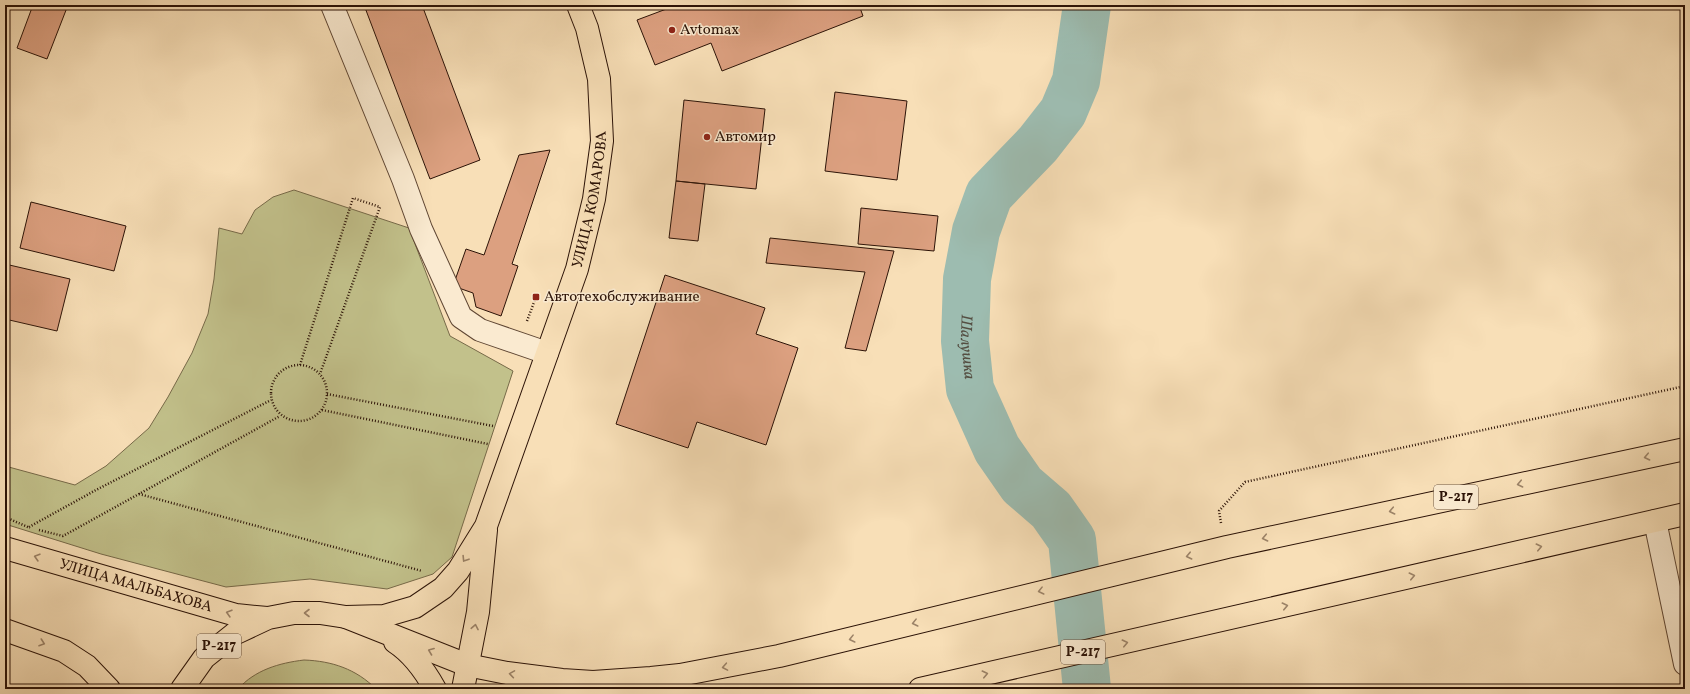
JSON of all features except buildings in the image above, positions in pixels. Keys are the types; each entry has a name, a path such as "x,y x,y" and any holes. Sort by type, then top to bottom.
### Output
{"main road":[{"name":"УЛИЦА КОМАРОВА","path":"486,526 576,269 594,198 602,140 599,79 587,28 578,5"},
{"name":"Р-217","path":"467,665 519,675 593,682 651,678 737,665 890,630 1079,582 1227,547 1685,449"},
{"name":"Р-217","path":"920,689 1685,514"},
{"path":"346,617 384,616 415,607 443,588 458,571 486,526"},
{"path":"463,689 478,612 486,526"},
{"name":"УЛИЦА МАЛЬБАХОВА","path":"5,548 236,615 268,618"},
{"name":"Р-217","path":"182,689 204,658 234,634 268,618 301,613 320,613 346,617 372,626 402,646 427,673 435,689"},
{"path":"372,626 467,665"},
{"path":"5,630 64,651 87,666 109,689"}],"lane":[{"path":"332,5 403,178 421,229 461,317 480,330 547,353"},
{"path":"1655,521 1685,664"}],"path":[{"path":"300,365 353,198 380,207 320,374"},
{"path":"294,365 300,365 313,368 320,374 325,382 327,394 322,410 316,416 307,421 298,422 288,420 280,416 274,409 270,391 272,382 278,374 286,368 294,365"},
{"path":"1222,526 1219,510 1245,482 1685,386"},
{"path":"327,394 493,426 492,432"},
{"path":"30,527 103,487 271,400"},
{"path":"322,410 488,444 490,438"},
{"path":"5,517 30,527 63,536 280,416"},
{"path":"138,494 422,571"}],"shaded area":[{"path":"294,190 409,228 450,336 513,371 452,557 433,574 387,589 310,579 226,587 101,554 5,524 5,466 75,485 106,466 149,428 192,353 208,314 214,279 219,228 242,234 255,210 273,197"},
{"path":"304,660 324,662 343,667 360,676 376,689 327,689 309,687 292,689 238,689 252,677 268,668"}],"waterway":[{"name":"Шалушка","path":"1087,5 1076,81 1063,112 1038,144 989,195 976,231 967,279 965,341 970,389 997,449 1022,485 1051,510 1072,540 1087,689"}],"place":[{"name":"Avtomax","path":"672,30"},
{"name":"Автомир","path":"707,137"},
{"name":"Автотехобслуживание","path":"536,297"}]}
